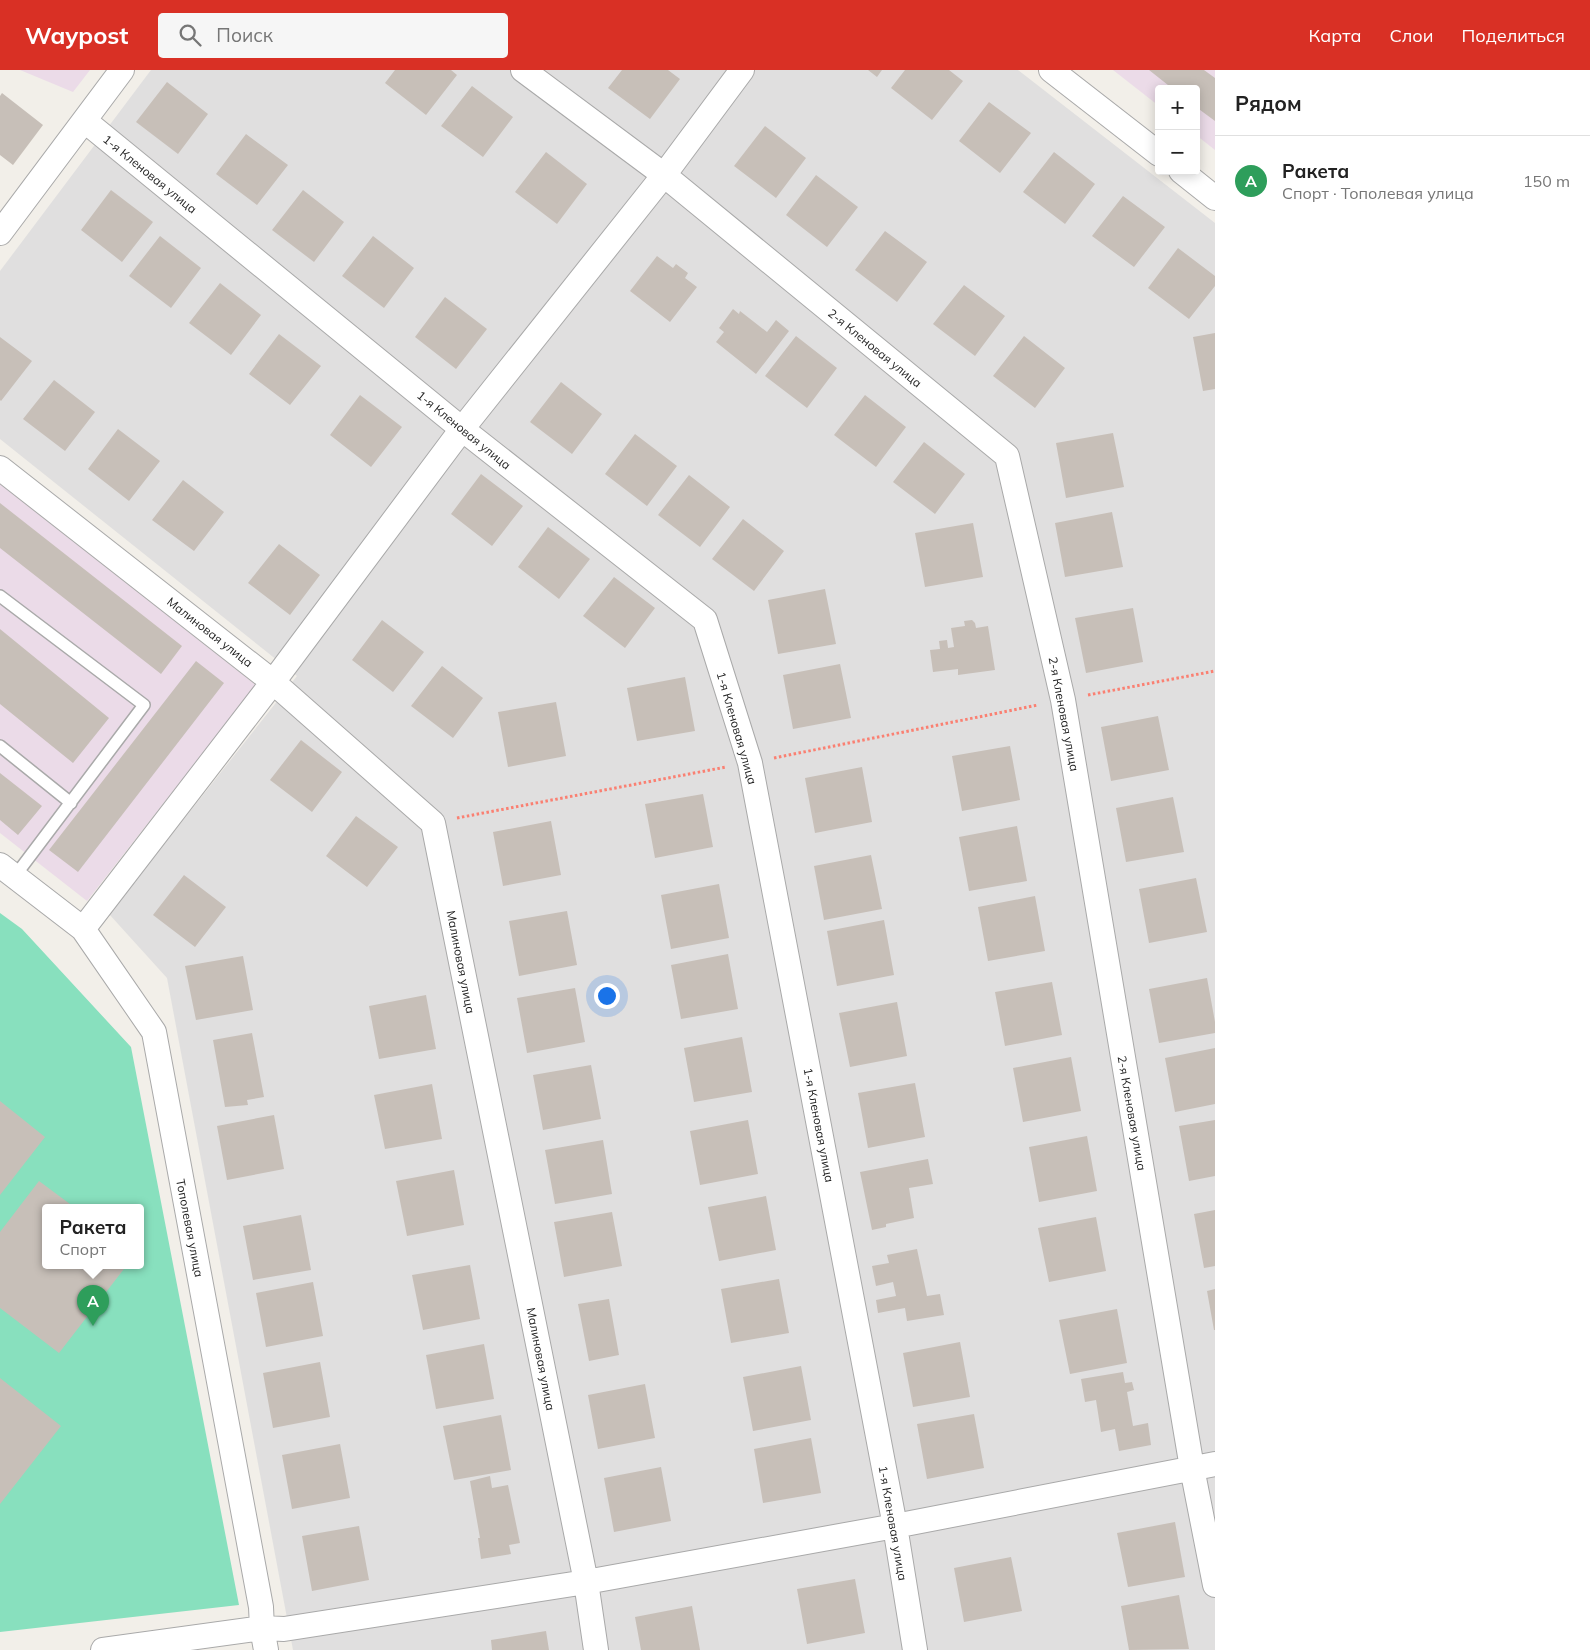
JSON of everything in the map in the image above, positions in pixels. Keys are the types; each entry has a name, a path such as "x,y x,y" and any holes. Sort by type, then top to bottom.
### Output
{"street":[{"path":"0,233 122,70"},
{"name":"2-я Кленовая улица","path":"523,70 664,175 1007,456 1063,700 1192,1468 1215,1585"},
{"path":"83,929 273,682 462,428 664,175 742,70"},
{"path":"1051,70 1155,151"},
{"name":"1-я Кленовая улица","path":"85,121 462,428 705,620 750,763 895,1526 914,1650"},
{"path":"1186,175 1215,198"},
{"name":"Малиновая улица","path":"0,468 273,682 433,822 586,1582 596,1650"},
{"name":"Тополевая улица","path":"8,871 83,929 154,1032 261,1606 264,1639"},
{"path":"103,1650 264,1639 284,1629 586,1582 895,1526 1215,1464"}],"lane":[{"path":"0,596 144,705 71,803 8,871"},
{"path":"0,746 71,803"}],"path":[{"path":"433,822 750,763 1215,671"}],"shaded area":[{"path":"20,70 90,70 73,92"},
{"path":"151,70 1018,70 1215,223 1215,1650 293,1650 167,978 109,914 297,676 0,439 0,271"},
{"path":"1113,70 1215,70 1215,150 1200,138 1200,85 1155,85 1155,103"},
{"path":"0,484 256,685 87,901 0,833"}],"green space":[{"path":"0,913 22,929 131,1047 239,1605 0,1632"}],"building":[{"path":"395,70 451,70 457,75 426,115 385,83"},
{"path":"622,70 668,70 680,79 650,119 608,88"},
{"path":"868,70 882,70 877,77"},
{"path":"905,70 949,70 963,81 932,120 891,88"},
{"path":"1149,70 1204,70 1215,78 1215,121 1200,110 1200,85 1168,85"},
{"path":"167,82 208,114 178,154 136,122"},
{"path":"472,86 513,117 483,157 441,126"},
{"path":"2,93 43,125 13,165 0,155 0,96"},
{"path":"989,102 1031,133 1000,173 959,141"},
{"path":"765,126 806,158 776,198 734,166"},
{"path":"246,134 288,165 257,205 216,174"},
{"path":"546,152 587,184 557,224 515,192"},
{"path":"1054,152 1095,184 1065,224 1023,192"},
{"path":"816,175 858,207 827,247 786,215"},
{"path":"111,190 153,222 122,262 81,230"},
{"path":"303,190 344,222 314,262 272,230"},
{"path":"1123,196 1165,227 1134,267 1092,236"},
{"path":"885,231 927,262 897,302 855,270"},
{"path":"160,236 201,268 171,308 129,276"},
{"path":"373,236 414,268 384,308 342,276"},
{"path":"1178,248 1215,276 1215,286 1189,319 1148,288"},
{"path":"657,256 673,268 676,264 688,273 685,278 697,287 670,322 630,291"},
{"path":"220,283 261,315 231,355 189,323"},
{"path":"964,285 1005,316 975,356 933,324"},
{"path":"445,297 487,329 456,369 415,337"},
{"path":"733,309 739,314 740,311 767,332 776,320 789,331 756,374 716,342 724,332 719,328"},
{"path":"1215,333 1215,389 1203,391 1193,337"},
{"path":"279,334 321,366 290,405 249,374"},
{"path":"796,336 837,368 807,408 765,376"},
{"path":"1024,336 1065,368 1035,408 993,376"},
{"path":"0,337 32,361 1,401 0,400"},
{"path":"54,380 95,412 65,451 23,419"},
{"path":"561,382 602,414 572,454 530,422"},
{"path":"360,395 402,427 371,467 330,435"},
{"path":"865,395 906,427 876,467 834,435"},
{"path":"118,429 160,461 129,501 88,469"},
{"path":"1113,433 1124,487 1066,498 1056,443"},
{"path":"635,434 677,466 647,506 605,474"},
{"path":"924,442 965,474 935,514 893,482"},
{"path":"481,474 523,506 492,546 451,514"},
{"path":"689,475 730,507 700,547 658,515"},
{"path":"183,480 224,512 194,551 152,520"},
{"path":"0,503 182,646 161,674 0,548"},
{"path":"1112,512 1123,567 1065,577 1055,523"},
{"path":"743,519 784,551 754,591 712,559"},
{"path":"973,523 983,577 925,587 915,533"},
{"path":"548,527 590,559 559,599 518,567"},
{"path":"279,544 320,575 290,615 248,583"},
{"path":"614,577 655,608 625,648 583,616"},
{"path":"825,589 836,644 778,654 768,600"},
{"path":"1133,608 1143,662 1086,673 1075,618"},
{"path":"382,620 424,652 393,692 352,660"},
{"path":"972,620 976,628 988,626 995,670 958,675 958,669 933,672 930,650 940,649 939,641 947,640 948,648 954,647 951,628 965,626 964,621"},
{"path":"0,629 109,718 73,763 0,704"},
{"path":"196,661 224,683 78,872 49,850"},
{"path":"840,664 851,718 793,729 783,675"},
{"path":"442,666 483,698 453,738 411,706"},
{"path":"685,677 695,731 637,741 627,688"},
{"path":"556,702 566,756 508,767 498,712"},
{"path":"1158,716 1169,770 1111,781 1101,727"},
{"path":"301,740 342,772 312,812 270,780"},
{"path":"1010,746 1020,800 962,811 952,756"},
{"path":"862,767 872,822 815,833 805,778"},
{"path":"0,773 42,806 18,835 0,820"},
{"path":"703,794 713,847 655,858 645,804"},
{"path":"1173,797 1184,852 1126,862 1116,808"},
{"path":"356,816 398,847 367,887 326,856"},
{"path":"551,821 561,875 503,886 493,832"},
{"path":"1017,826 1027,881 969,891 959,837"},
{"path":"871,855 882,909 824,920 814,866"},
{"path":"184,875 226,907 195,947 153,915"},
{"path":"1196,878 1207,932 1149,943 1139,889"},
{"path":"719,884 729,938 671,949 661,895"},
{"path":"1035,896 1045,951 988,961 978,907"},
{"path":"567,911 577,965 519,976 509,921"},
{"path":"884,920 894,975 837,986 827,931"},
{"path":"728,954 738,1009 681,1019 671,965"},
{"path":"243,956 253,1010 196,1020 185,966"},
{"path":"1207,978 1215,1022 1215,1033 1159,1043 1149,989"},
{"path":"1052,982 1062,1035 1005,1046 995,992"},
{"path":"575,988 585,1042 527,1053 517,998"},
{"path":"426,995 436,1049 379,1059 369,1006"},
{"path":"897,1002 907,1056 850,1067 839,1013"},
{"path":"252,1033 264,1097 247,1100 248,1105 225,1107 213,1040"},
{"path":"742,1037 752,1092 694,1102 684,1048"},
{"path":"1215,1048 1215,1104 1175,1112 1165,1058"},
{"path":"1071,1057 1081,1111 1023,1122 1013,1068"},
{"path":"591,1065 601,1119 543,1130 533,1075"},
{"path":"915,1083 925,1137 868,1148 858,1093"},
{"path":"432,1084 442,1139 385,1149 374,1095"},
{"path":"0,1101 45,1137 0,1195"},
{"path":"274,1115 284,1169 227,1180 217,1126"},
{"path":"748,1120 758,1174 700,1185 690,1131"},
{"path":"1215,1120 1215,1176 1189,1181 1179,1126"},
{"path":"1087,1136 1097,1191 1039,1202 1029,1147"},
{"path":"603,1140 612,1194 555,1204 545,1150"},
{"path":"928,1159 933,1184 909,1188 914,1218 886,1224 886,1227 872,1230 860,1172"},
{"path":"454,1170 464,1225 407,1236 396,1181"},
{"path":"39,1181 70,1204 42,1204 42,1269 124,1269 59,1353 0,1308 0,1232"},
{"path":"766,1196 776,1250 719,1261 708,1207"},
{"path":"1215,1210 1215,1266 1204,1268 1194,1214"},
{"path":"612,1212 622,1266 564,1277 554,1222"},
{"path":"301,1215 311,1270 253,1280 243,1226"},
{"path":"1096,1217 1106,1271 1049,1282 1038,1228"},
{"path":"917,1249 927,1296 940,1294 944,1315 907,1321 905,1308 878,1313 876,1300 896,1296 893,1282 876,1286 872,1266 889,1263 887,1255"},
{"path":"470,1265 480,1319 423,1330 412,1275"},
{"path":"779,1279 789,1333 731,1343 721,1289"},
{"path":"313,1282 323,1336 266,1347 256,1293"},
{"path":"1215,1289 1215,1330 1214,1330 1207,1291"},
{"path":"609,1299 619,1355 589,1361 578,1304"},
{"path":"1117,1309 1127,1363 1070,1374 1059,1320"},
{"path":"960,1342 970,1397 913,1407 903,1353"},
{"path":"484,1344 494,1399 436,1409 426,1355"},
{"path":"320,1362 330,1417 273,1428 263,1373"},
{"path":"801,1366 811,1420 753,1431 743,1377"},
{"path":"1123,1372 1125,1383 1132,1382 1134,1390 1127,1392 1133,1426 1148,1423 1151,1445 1119,1451 1115,1429 1101,1432 1096,1400 1085,1402 1081,1379"},
{"path":"0,1378 61,1426 0,1504"},
{"path":"645,1384 655,1438 598,1449 588,1395"},
{"path":"974,1414 984,1468 927,1479 917,1424"},
{"path":"501,1415 511,1470 454,1480 443,1426"},
{"path":"811,1438 821,1493 763,1503 754,1449"},
{"path":"340,1444 350,1498 292,1509 282,1455"},
{"path":"661,1467 671,1521 614,1532 604,1478"},
{"path":"490,1476 492,1488 508,1485 520,1543 509,1545 511,1554 481,1559 478,1538 480,1538 470,1481"},
{"path":"1175,1522 1185,1577 1128,1587 1117,1533"},
{"path":"359,1526 369,1580 312,1591 302,1536"},
{"path":"1011,1557 1022,1611 964,1622 954,1568"},
{"path":"855,1579 865,1633 807,1644 797,1589"},
{"path":"1179,1595 1189,1649 1129,1650 1121,1606"},
{"path":"692,1606 700,1650 641,1650 635,1617"},
{"path":"546,1631 549,1650 492,1650 491,1640"}],"place":[{"name":"Ракета","path":"93,1326"}]}
